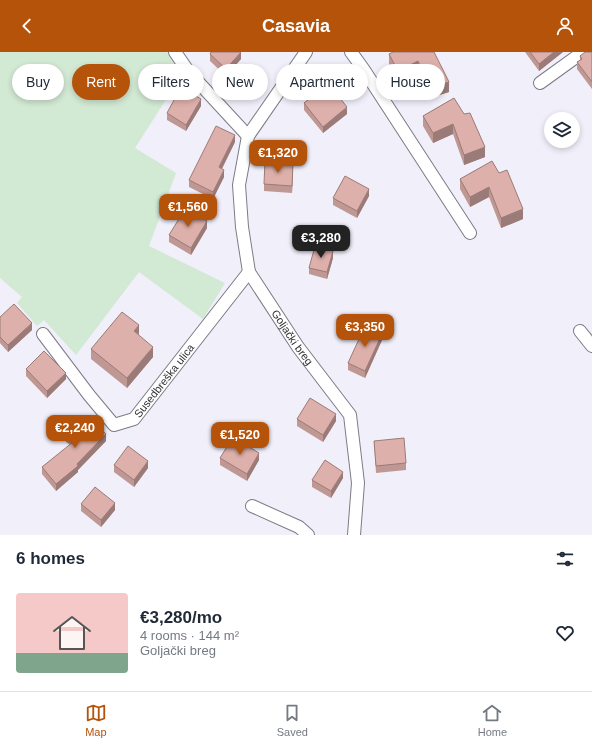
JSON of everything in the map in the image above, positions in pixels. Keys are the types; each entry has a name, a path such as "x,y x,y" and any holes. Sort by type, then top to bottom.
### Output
{"street":[{"path":"175,52 188,71 248,136"},
{"name":"Goljački breg","path":"306,52 248,136 239,184 242,227 249,272 298,346 350,415 358,483 354,535"},
{"path":"350,52 364,70 470,234"},
{"path":"540,83 583,52"},
{"name":"Susedbreška ulica","path":"43,334 89,396 114,425 134,419 249,272"},
{"path":"580,331 592,346"},
{"path":"252,506 299,527 308,535"}],"green space":[{"path":"0,52 167,52 176,64 138,64 138,100 166,100 135,148 176,173 149,246 225,283 203,319 139,272 76,355 44,320 37,326 17,303 22,297 0,278"}],"building":[{"path":"211,52 241,52 230,64 221,64 210,54"},
{"path":"393,52 434,52 440,64 419,64 418,61 412,64 394,64 389,54"},
{"path":"530,52 554,52 539,64"},
{"path":"585,52 592,52 592,82 577,62 582,59 580,56"},
{"path":"445,74 449,82 445,83"},
{"path":"454,98 464,114 470,113 485,147 464,155 453,124 433,133 423,116"},
{"path":"174,100 200,100 186,125 167,113"},
{"path":"308,100 341,100 347,107 323,127 304,103"},
{"path":"216,126 235,135 219,167 224,170 213,192 189,180"},
{"path":"265,161 293,163 292,186 264,184"},
{"path":"492,161 499,173 507,170 523,209 501,218 489,187 470,197 460,179"},
{"path":"345,176 369,189 357,211 333,198"},
{"path":"185,209 207,221 191,248 169,235"},
{"path":"315,246 333,251 327,272 309,268"},
{"path":"14,304 32,323 8,345 0,337 0,317"},
{"path":"122,312 139,325 134,331 153,347 127,378 91,349"},
{"path":"365,326 382,334 365,371 348,363"},
{"path":"44,351 66,373 47,391 26,369"},
{"path":"310,398 336,414 323,435 297,419"},
{"path":"86,415 106,434 77,464 78,466 56,484 42,467 73,442 66,435"},
{"path":"233,437 259,453 247,474 220,458"},
{"path":"404,438 406,463 376,466 374,441"},
{"path":"128,446 148,461 134,480 114,465"},
{"path":"325,460 343,472 331,491 312,480"},
{"path":"95,487 115,503 101,520 81,504"}]}
